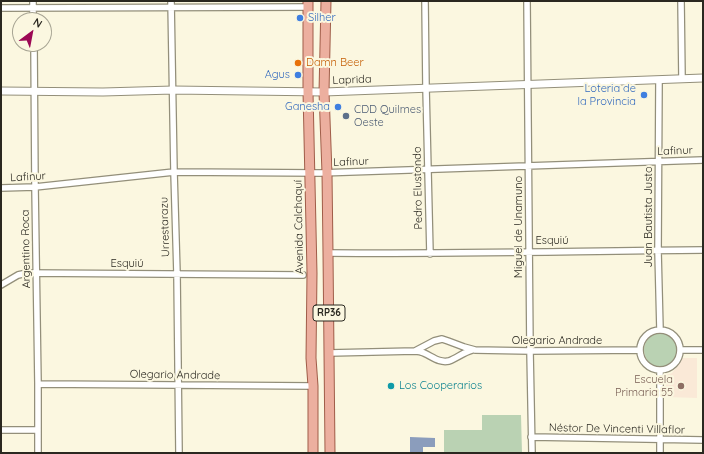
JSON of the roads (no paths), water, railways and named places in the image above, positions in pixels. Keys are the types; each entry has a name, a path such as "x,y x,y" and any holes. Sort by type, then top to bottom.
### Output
{"main road":[{"name":"RP36","path":"326,1 324,92 327,173 330,453"},
{"name":"Avenida Calchaquí","path":"308,4 313,453"}],"street":[{"path":"33,1 33,12"},
{"name":"Pedro Elustondo","path":"425,1 430,254"},
{"name":"Miguel de Unamuno","path":"527,1 532,453"},
{"path":"682,1 682,79"},
{"path":"1,8 171,4 308,4"},
{"name":"Urrestarazu","path":"171,4 177,274 178,453"},
{"name":"Argentino Roca","path":"34,52 38,453"},
{"name":"Laprida","path":"1,91 103,92 173,90 324,92 703,78"},
{"name":"Juan Bautista Justo","path":"659,80 658,251 660,330"},
{"name":"Lafinur","path":"1,188 35,187 174,172 327,173 703,160"},
{"name":"Esquiú","path":"328,253 430,254 703,250"},
{"name":"Esquiú","path":"1,286 18,275 27,273 303,274"},
{"path":"660,330 672,334 676,338 680,350 676,362 672,366 667,369 654,370 648,367 644,362 641,357 640,350 643,338 654,331 660,330"},
{"name":"Olegario Andrade","path":"415,351 434,341 442,339 475,350"},
{"name":"Olegario Andrade","path":"329,353 415,351 424,353 442,361 451,360 465,352 475,350 640,350"},
{"path":"680,350 703,350"},
{"path":"660,370 660,453"},
{"name":"Olegario Andrade","path":"38,384 313,386"},
{"path":"1,430 38,430"},
{"name":"Néstor De Vincenti Villaflor","path":"531,437 703,440"}],"water":[{"path":"410,437 435,438 435,447 423,447 423,453 410,453"}],"place":[{"name":"Silher","path":"300,18"},
{"name":"Damn Beer","path":"298,63"},
{"name":"Agus","path":"298,75"},
{"name":"Loteria de la Provincia","path":"644,95"},
{"name":"Ganesha","path":"338,107"},
{"name":"CDD Quilmes Oeste","path":"346,116"},
{"name":"Los Cooperarios","path":"391,386"},
{"name":"Escuela Primaria 55","path":"681,386"}]}
